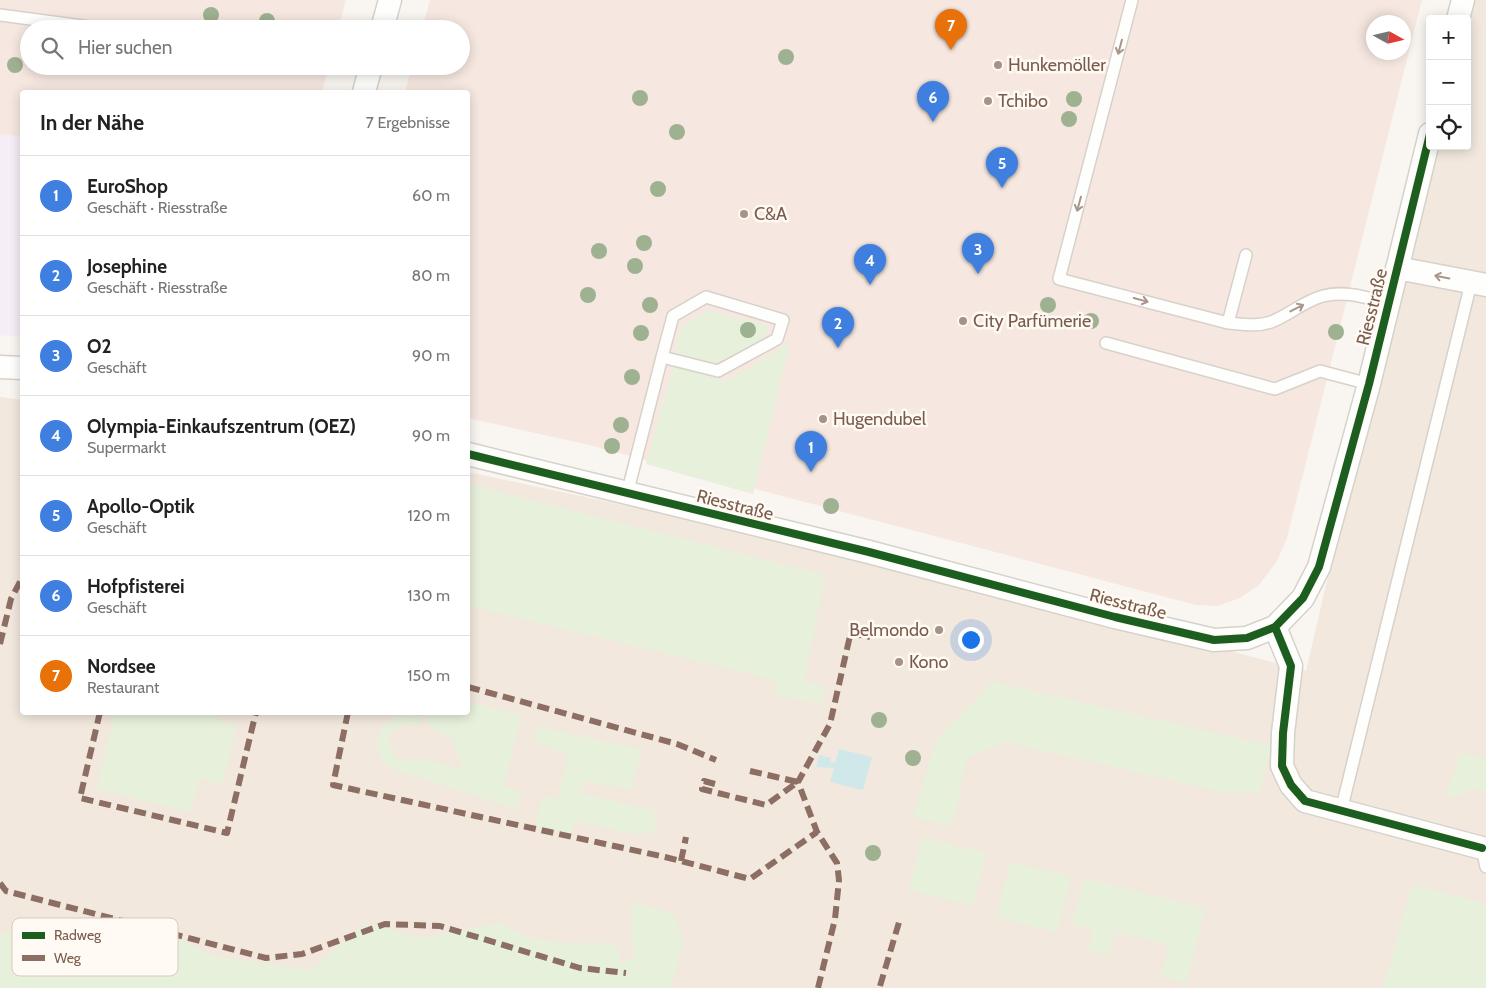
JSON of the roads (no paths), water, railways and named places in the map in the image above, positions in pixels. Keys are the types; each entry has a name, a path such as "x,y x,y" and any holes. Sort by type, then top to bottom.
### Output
{"street":[{"path":"384,20 390,0"},
{"path":"1459,15 1463,0"},
{"path":"364,90 367,75"},
{"name":"Riesstraße","path":"470,455 870,552 1115,617 1214,640 1247,638 1275,627 1302,598 1319,567 1369,384 1426,150"},
{"path":"1397,268 1478,284"},
{"path":"0,367 20,368"},
{"path":"1275,627 1291,666 1283,733 1282,766 1291,785 1305,801 1341,810 1484,857"}],"lane":[{"path":"1132,0 1059,279 1228,323 1253,326 1270,322 1323,296 1340,294 1388,303"},
{"path":"0,15 38,20"},
{"path":"1228,323 1246,255"},
{"path":"1341,810 1478,284"},
{"path":"627,494 662,357 673,316 706,297 783,320 777,339 718,371 662,357"},
{"path":"1106,343 1275,389 1320,370 1369,384"}],"water":[{"path":"839,749 872,757 863,790 830,782 834,768 816,767 819,755 831,758 830,762 835,763"}],"place":[{"name":"Nordsee","path":"951,50"},
{"name":"Hunkemöller","path":"998,65"},
{"name":"Tchibo","path":"988,101"},
{"name":"Hofpfisterei","path":"933,122"},
{"name":"Apollo-Optik","path":"1002,188"},
{"name":"C&A","path":"744,214"},
{"name":"O2","path":"978,274"},
{"name":"Olympia-Einkaufszentrum (OEZ)","path":"870,285"},
{"name":"City Parfümerie","path":"963,321"},
{"name":"Josephine","path":"838,348"},
{"name":"Hugendubel","path":"823,419"},
{"name":"EuroShop","path":"811,472"},
{"name":"Belmondo","path":"939,630"},
{"name":"Kono","path":"899,662"}]}
